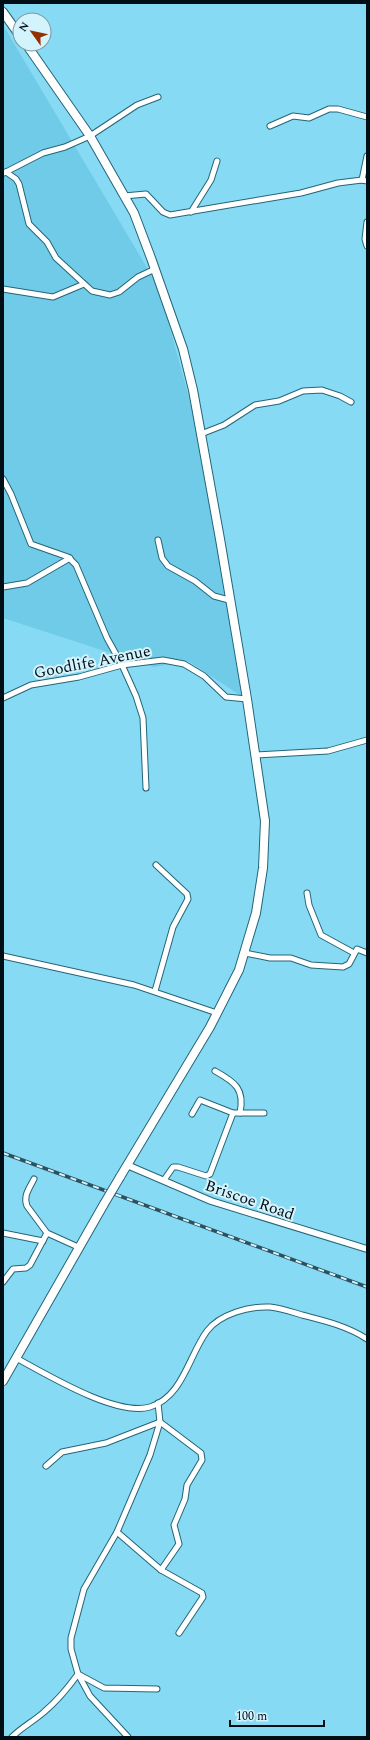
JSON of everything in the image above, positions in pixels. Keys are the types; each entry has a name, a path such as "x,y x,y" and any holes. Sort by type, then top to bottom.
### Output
{"highway":[{"path":"3,12 12,25"},
{"path":"3,1381 78,1247 217,1013 239,970 256,913 265,849 265,821 247,699 193,390 183,349 134,213 90,136 32,52"}],"street":[{"path":"4,173 38,155 66,147 90,136 137,105 158,97"},
{"path":"270,126 293,116 309,118 329,109 338,109 367,117"},
{"path":"124,196 146,194 163,212 170,215 191,212 365,181 367,156"},
{"path":"191,212 211,180 217,161"},
{"path":"4,173 16,179 19,184 29,224 48,242 56,258 92,291 110,295 119,292 138,277 155,269"},
{"path":"367,222 365,238 367,246"},
{"path":"3,289 53,297 84,284"},
{"path":"201,434 224,425 255,405 279,401 304,391 322,390 340,396 351,402"},
{"path":"3,479 11,494 31,544 70,558 76,565 107,638 122,665 143,718 146,788"},
{"path":"158,540 162,558 168,566 197,582 214,596 229,600"},
{"path":"3,587 27,583 70,558"},
{"name":"Goodlife Avenue","path":"3,698 31,685 79,677 122,665 163,660 176,662 204,676 226,697 247,699"},
{"path":"256,755 328,751 367,740"},
{"path":"155,991 173,927 188,899 187,894 156,865"},
{"path":"307,893 309,905 321,935 354,953"},
{"path":"245,953 270,958 291,958 311,965 343,968 349,964 358,948 367,953"},
{"path":"3,956 134,985 217,1013"},
{"path":"215,1070 235,1083 242,1099 240,1113"},
{"path":"192,1114 200,1100 233,1113 264,1113"},
{"path":"164,1180 173,1167 178,1167 206,1176 210,1174 233,1113"},
{"name":"Briscoe Road","path":"128,1165 211,1201 367,1249"},
{"path":"34,1179 26,1193 25,1202 47,1233 78,1247"},
{"path":"3,1233 43,1241"},
{"path":"3,1282 13,1269 26,1268 30,1265 47,1233"},
{"path":"16,1358 71,1387 100,1399 140,1408 158,1403 169,1395 179,1382 207,1332 215,1323 225,1317 247,1310 258,1308 279,1308 347,1327 367,1339"},
{"path":"128,1737 94,1701 78,1674 71,1649 71,1638 79,1605 90,1577 117,1532 150,1456 160,1422 158,1403"},
{"path":"46,1466 62,1452 106,1443 160,1422"},
{"path":"160,1422 201,1453 203,1457 187,1485 185,1499 174,1525 179,1544 162,1570"},
{"path":"117,1532 162,1570 200,1591 203,1595 179,1633"},
{"path":"78,1674 104,1688 157,1688"},
{"path":"12,1737 19,1729 44,1713 64,1693 78,1674"}],"shaded area":[{"path":"3,25 12,40 12,52 19,52 159,288 197,427 243,697 188,661 154,667 3,618"}],"railway":[{"path":"3,1153 367,1287"}]}
